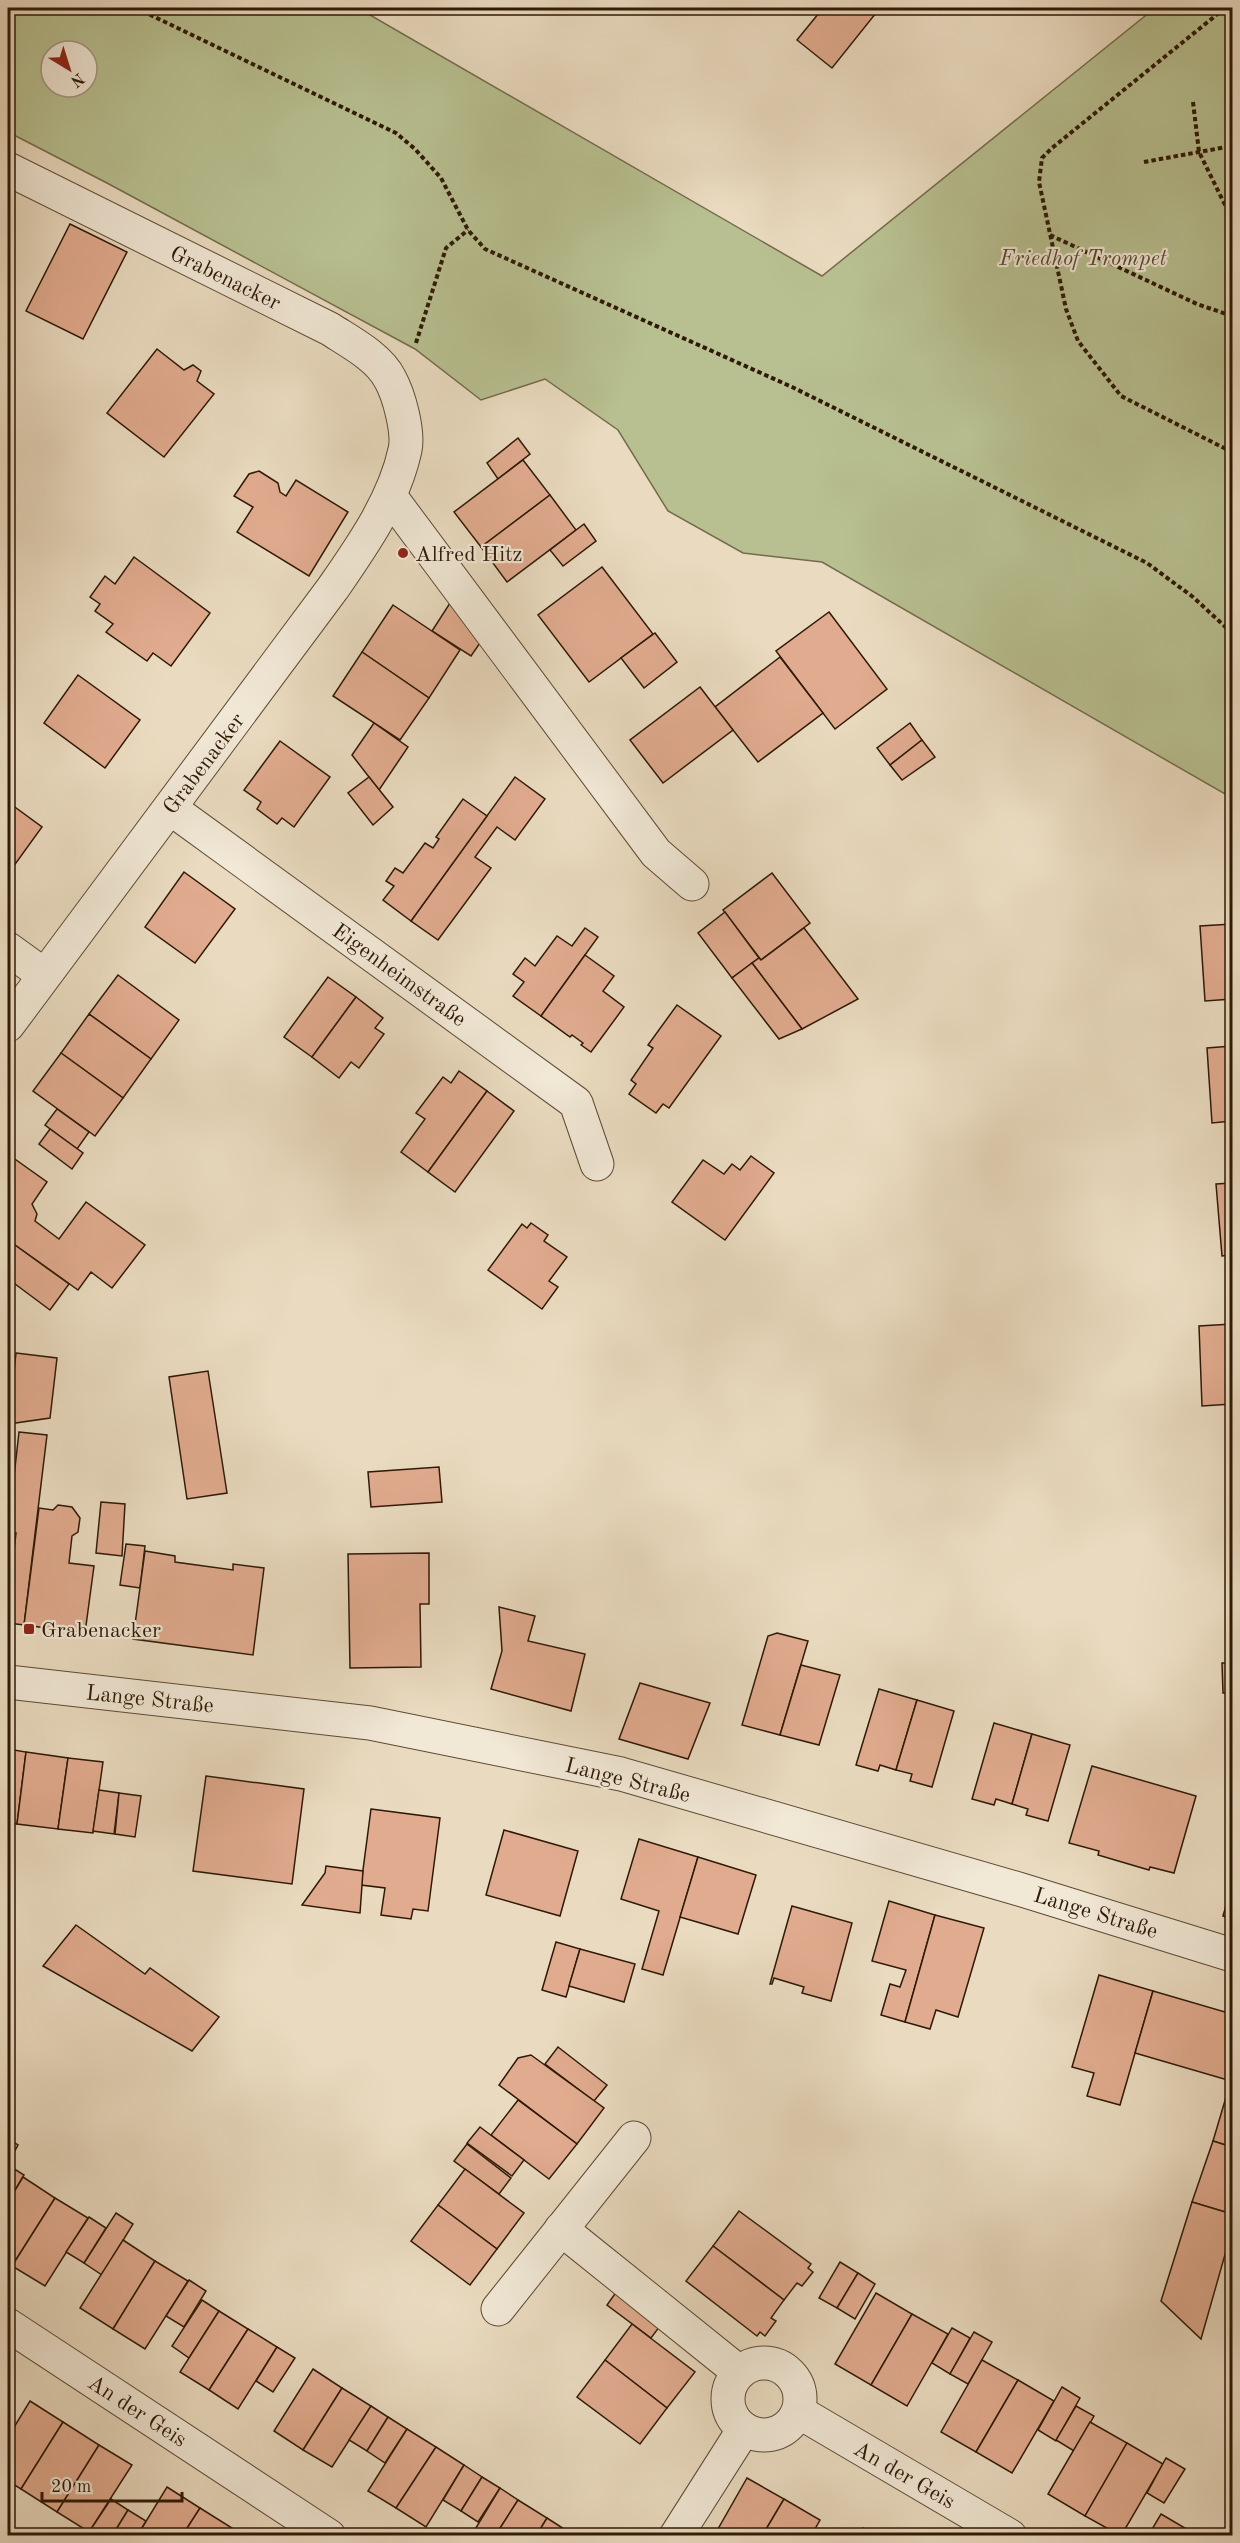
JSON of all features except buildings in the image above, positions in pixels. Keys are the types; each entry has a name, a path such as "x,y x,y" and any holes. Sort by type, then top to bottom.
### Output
{"street":[{"name":"Grabenacker","path":"8,169 330,329 375,361 390,378 406,427 406,449 390,496 363,544 333,588 8,1025"},
{"path":"390,496 656,853 692,884"},
{"name":"Eigenheimstraße","path":"170,808 576,1103 597,1164"},
{"path":"8,950 44,975"},
{"name":"Lange Straße","path":"8,1682 370,1723 621,1774 1022,1890 1233,1955"},
{"path":"498,2309 634,2138"},
{"path":"561,2229 739,2372"},
{"name":"An der Geis","path":"8,2325 328,2535"},
{"path":"756,2363 771,2363 785,2368 795,2378 800,2391 799,2412 785,2429 771,2434 758,2435 744,2429 734,2420 728,2406 728,2393 739,2372 756,2363"},
{"name":"An der Geis","path":"799,2412 1010,2535"},
{"path":"676,2535 744,2429"}],"path":[{"path":"136,8 396,133 416,149 441,178 468,230 484,249 792,387 1147,563 1193,597 1233,633"},
{"path":"1225,8 1052,148 1042,158 1040,182 1069,323 1078,341 1121,396 1233,452"},
{"path":"1193,102 1199,152 1233,219"},
{"path":"1144,162 1233,146"},
{"path":"390,378 410,363 446,248 468,230"},
{"path":"1050,235 1197,304 1233,316"}],"green space":[{"name":"Friedhof Trompet","path":"8,8 358,8 822,276 1155,8 1232,8 1232,798 822,562 743,553 668,511 618,430 545,379 481,400 415,349 8,132"}],"place":[{"name":"Alfred Hitz","path":"403,553"},
{"name":"Grabenacker","path":"29,1629"}]}
